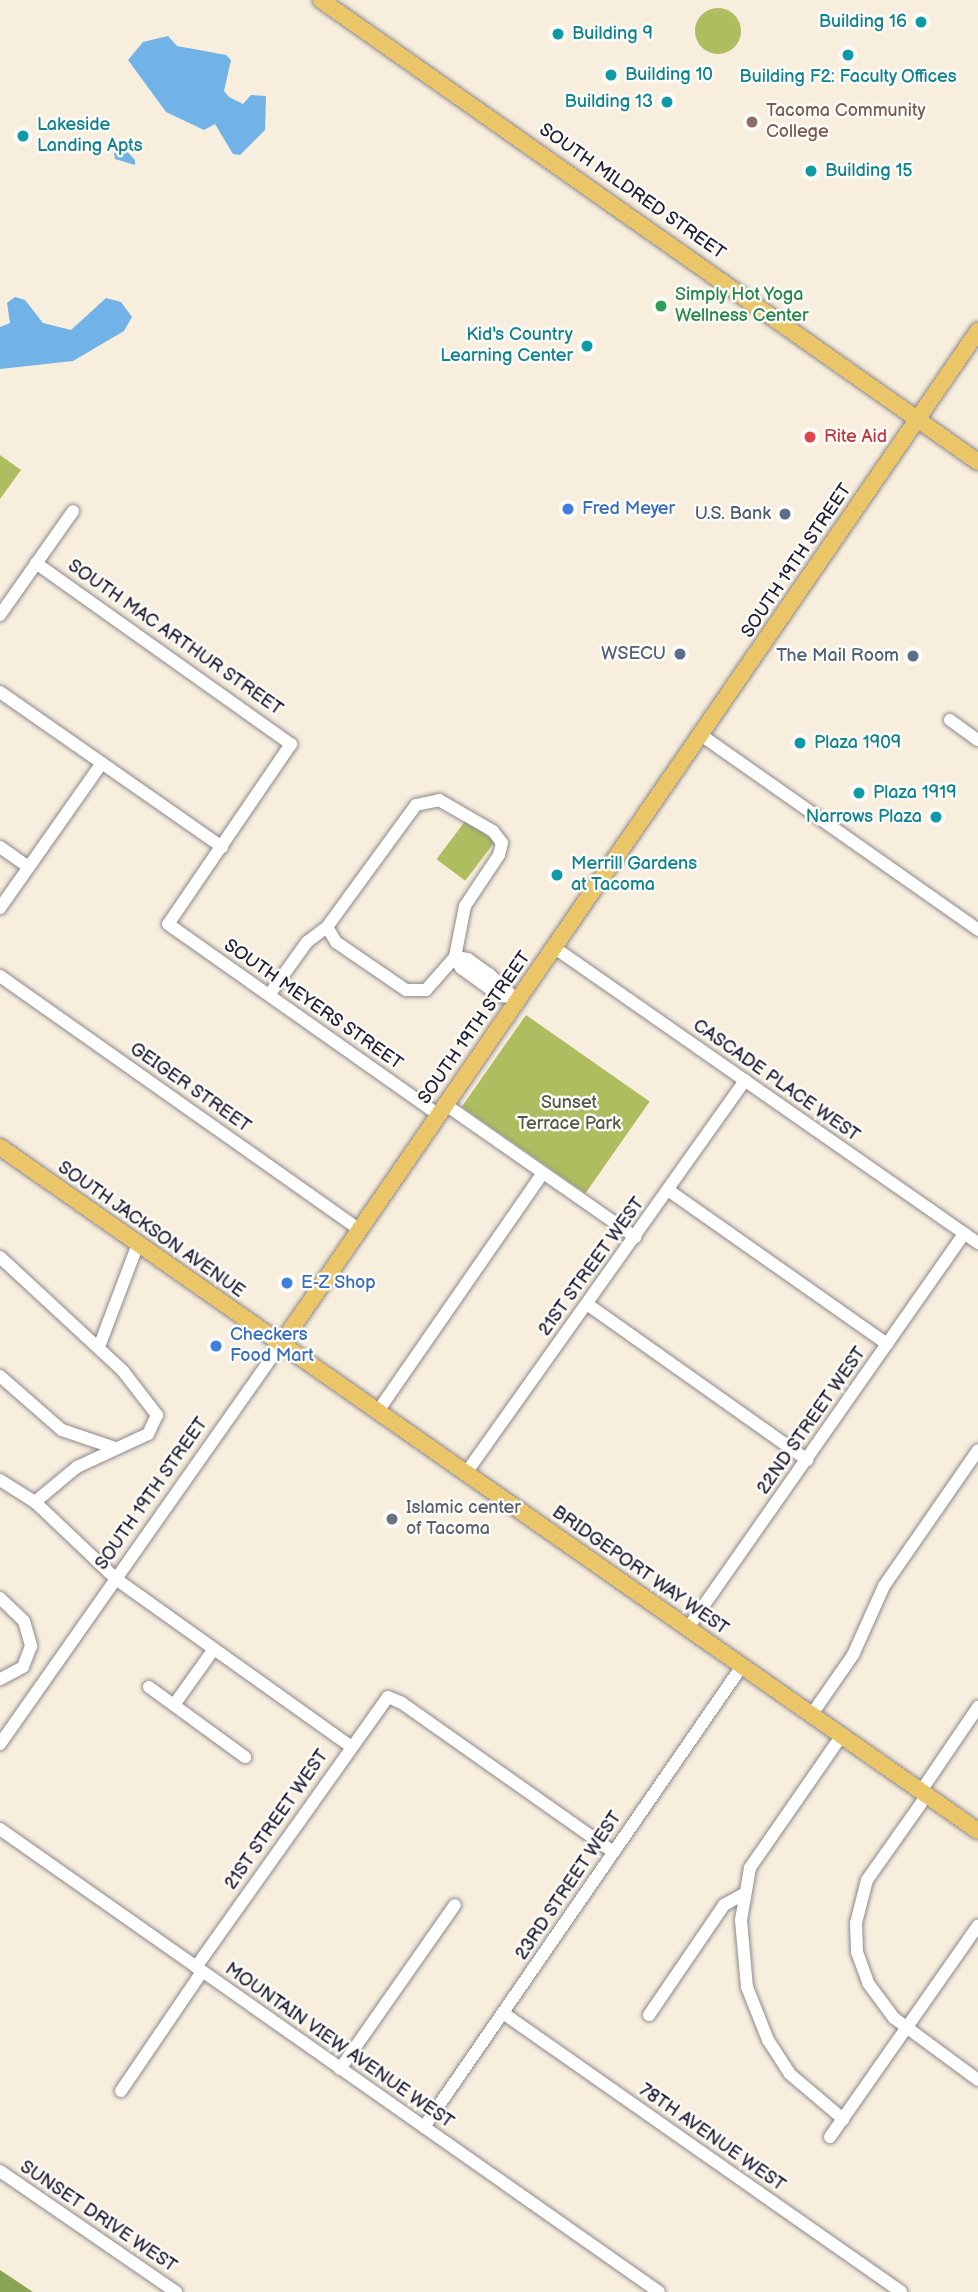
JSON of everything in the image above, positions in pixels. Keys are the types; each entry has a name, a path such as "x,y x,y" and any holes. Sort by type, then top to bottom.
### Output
{"main road":[{"name":"SOUTH MILDRED STREET","path":"321,0 978,462"},
{"name":"SOUTH 19TH STREET","path":"281,1344 515,999 555,948 978,331"},
{"name":"SOUTH JACKSON AVENUE","path":"0,1147 281,1344"},
{"name":"BRIDGEPORT WAY WEST","path":"281,1344 978,1831"}],"street":[{"path":"0,615 73,510"},
{"name":"SOUTH MAC ARTHUR STREET","path":"36,563 291,744 222,847"},
{"path":"0,692 222,847"},
{"path":"950,720 978,740"},
{"path":"701,735 978,930"},
{"path":"0,908 102,763"},
{"path":"270,995 307,942 327,927 410,811 424,801 439,800 494,831 502,843 499,855 465,906 454,957 429,988 415,993 337,942 327,927"},
{"path":"0,847 29,867"},
{"name":"SOUTH MEYERS STREET","path":"222,847 168,924 270,995 635,1237"},
{"name":"CASCADE PLACE WEST","path":"555,948 978,1244"},
{"path":"454,957 474,964 507,987 515,999"},
{"name":"GEIGER STREET","path":"0,976 359,1229"},
{"name":"21ST STREET WEST","path":"466,1473 745,1080"},
{"path":"378,1411 542,1174"},
{"path":"668,1190 887,1344"},
{"name":"22ND STREET WEST","path":"688,1628 964,1234"},
{"path":"99,1347 138,1244"},
{"path":"0,1257 99,1347 153,1404 158,1418 154,1429 70,1471 35,1502"},
{"path":"587,1304 807,1460"},
{"name":"SOUTH 19TH STREET","path":"0,1744 281,1344"},
{"path":"0,1376 69,1435 118,1448"},
{"path":"813,1714 853,1655 881,1591 978,1450"},
{"path":"0,1480 35,1502 116,1579 350,1746"},
{"path":"0,1598 24,1621 30,1646 28,1661 16,1673 0,1679"},
{"path":"174,1705 214,1649"},
{"path":"28,1661 48,1675"},
{"name":"23RD STREET WEST","path":"424,2127 742,1666"},
{"path":"149,1687 245,1757"},
{"name":"21ST STREET WEST","path":"121,2091 199,1969 350,1746 380,1703 390,1697 613,1852"},
{"path":"978,1707 871,1873 856,1923 857,1952 865,1976 906,2029 978,2080"},
{"path":"842,1735 755,1859 742,1895 744,1971 759,2021 790,2074 842,2119"},
{"name":"MOUNTAIN VIEW AVENUE WEST","path":"0,1829 657,2292"},
{"path":"649,2015 724,1905 742,1895"},
{"path":"340,2069 455,1905"},
{"path":"830,2137 978,1926"},
{"name":"78TH AVENUE WEST","path":"503,2013 901,2292"},
{"name":"SUNSET DRIVE WEST","path":"0,2171 176,2292"}],"green space":[{"path":"718,8 734,15 741,31 734,47 718,54 702,47 695,31 702,15"},
{"path":"0,455 21,470 0,499"},
{"path":"466,820 495,842 465,881 437,859"},
{"name":"Sunset Terrace Park","path":"526,1015 650,1102 585,1193 462,1107"},
{"path":"0,2270 33,2292 0,2292"}],"water":[{"path":"168,36 177,46 226,55 231,60 224,91 229,97 243,104 251,95 266,96 265,130 240,155 233,154 215,124 204,130 166,112 128,60 143,42"},
{"path":"122,146 135,160 135,165 115,159 114,152"},
{"path":"15,297 25,300 43,323 71,330 106,298 121,302 132,317 124,331 73,361 0,369 0,327 10,323 7,303"}],"place":[{"name":"Building 16","path":"921,22"},
{"name":"Building 9","path":"558,34"},
{"name":"Building F2: Faculty Offices","path":"848,55"},
{"name":"Building 10","path":"611,75"},
{"name":"Building 13","path":"667,102"},
{"name":"Tacoma Community College","path":"752,122"},
{"name":"Lakeside Landing Apts","path":"23,136"},
{"name":"Building 15","path":"811,171"},
{"name":"Simply Hot Yoga Wellness Center","path":"661,306"},
{"name":"Kid's Country Learning Center","path":"587,346"},
{"name":"Rite Aid","path":"810,437"},
{"name":"Fred Meyer","path":"568,509"},
{"name":"U.S. Bank","path":"785,514"},
{"name":"WSECU","path":"680,654"},
{"name":"The Mail Room","path":"913,656"},
{"name":"Plaza 1909","path":"800,743"},
{"name":"Plaza 1919","path":"859,793"},
{"name":"Narrows Plaza","path":"936,817"},
{"name":"Merrill Gardens at Tacoma","path":"557,875"},
{"name":"E-Z Shop","path":"287,1283"},
{"name":"Checkers Food Mart","path":"216,1346"},
{"name":"Islamic center of Tacoma","path":"392,1519"}]}
